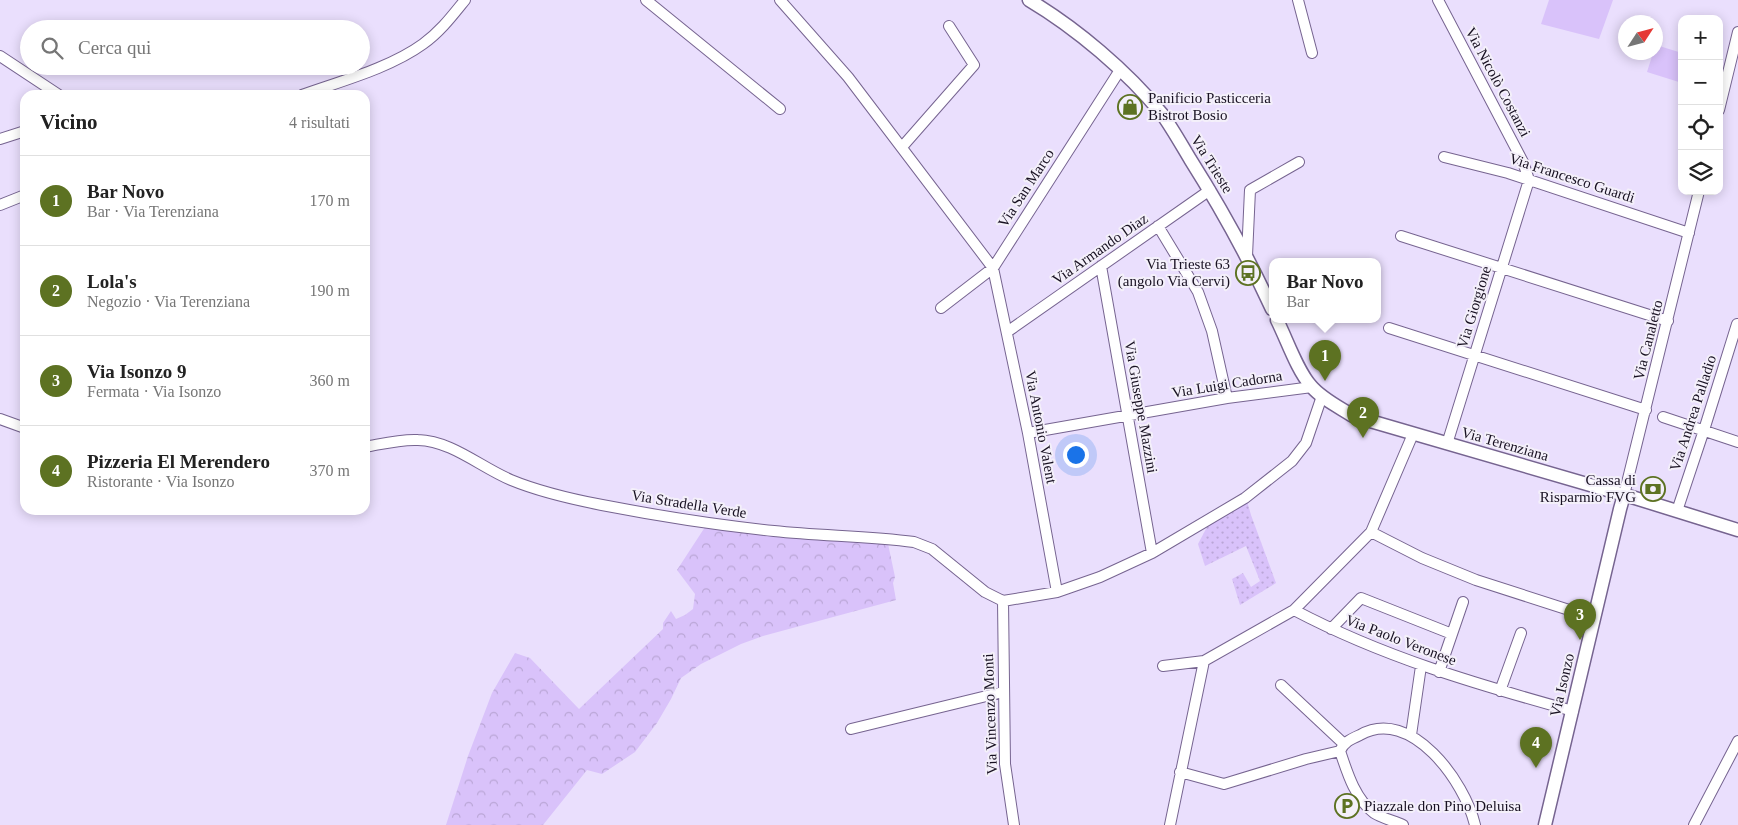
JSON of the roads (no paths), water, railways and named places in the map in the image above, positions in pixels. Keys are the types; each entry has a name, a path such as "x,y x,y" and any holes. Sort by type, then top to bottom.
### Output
{"street":[{"path":"370,70 395,61 423,44 447,23 465,0"},
{"path":"646,0 780,109"},
{"path":"780,0 848,76 993,268"},
{"name":"Via Trieste","path":"1029,0 1068,25 1120,70 1162,114 1210,190 1247,256 1269,303"},
{"path":"1298,0 1312,53"},
{"name":"Via Nicolò Costanzi","path":"1438,0 1523,162 1529,180"},
{"path":"902,147 974,65 948,26"},
{"path":"1720,105 1738,32"},
{"path":"0,56 20,69"},
{"name":"Via San Marco","path":"941,308 993,268 1120,70"},
{"path":"29,75 51,90"},
{"path":"316,90 357,75"},
{"path":"0,139 20,133"},
{"name":"Via Francesco Guardi","path":"1444,157 1508,173 1689,232"},
{"path":"1247,256 1250,190 1299,162"},
{"name":"Via Giorgione","path":"1447,444 1529,180"},
{"name":"Via Armando Diaz","path":"1007,332 1210,190"},
{"name":"Via Canaletto","path":"1624,495 1698,195"},
{"path":"0,205 20,197"},
{"path":"1158,226 1198,292 1212,331 1227,398"},
{"path":"1401,236 1668,321"},
{"name":"Via Giuseppe Mazzini","path":"1102,266 1152,553"},
{"name":"Via Antonio Valent","path":"993,268 1028,433 1057,592"},
{"name":"Via Terenziana","path":"1278,323 1304,376 1312,387 1322,396 1353,416 1738,530"},
{"name":"Via Andrea Palladio","path":"1677,511 1737,324"},
{"path":"1389,328 1646,410"},
{"name":"Via Luigi Cadorna","path":"1028,433 1227,398 1312,387"},
{"path":"1003,601 1057,592 1100,577 1152,553 1245,498 1292,461 1306,443 1322,396"},
{"path":"1663,417 1738,442"},
{"path":"0,419 20,426"},
{"path":"1163,666 1204,661 1294,610 1371,532 1413,434"},
{"name":"Via Stradella Verde","path":"370,446 418,440 437,443 458,452 489,470 542,490 602,505 707,524 914,542 932,549 984,592 1003,601"},
{"name":"Via Isonzo","path":"1546,825 1624,495"},
{"path":"1371,532 1422,558 1476,580 1594,618"},
{"path":"1331,629 1361,598 1452,634"},
{"name":"Via Vincenzo Monti","path":"1003,601 1005,764 1014,825"},
{"path":"1439,672 1463,602"},
{"name":"Via Paolo Veronese","path":"1294,610 1331,629 1421,666 1572,711"},
{"path":"1500,691 1521,633"},
{"path":"1170,825 1204,661"},
{"path":"1411,735 1421,666"},
{"path":"1281,684 1342,747 1348,772 1362,803 1376,814 1403,825"},
{"path":"851,729 1003,692"},
{"path":"1180,772 1224,784 1342,747 1366,731 1388,727 1411,735 1441,760 1461,790 1472,812 1475,825"},
{"path":"1694,825 1738,741"}],"place":[{"name":"Panificio Pasticceria Bistrot Bosio","path":"1130,107"},
{"name":"Via Trieste 63 (angolo Via Cervi)","path":"1248,273"},
{"name":"Bar Novo","path":"1325,381"},
{"name":"Lola's","path":"1363,438"},
{"name":"Cassa di Risparmio FVG","path":"1653,489"},
{"name":"Via Isonzo 9","path":"1580,640"},
{"name":"Pizzeria El Merendero","path":"1536,768"},
{"name":"Piazzale don Pino Deluisa","path":"1347,806"}]}
